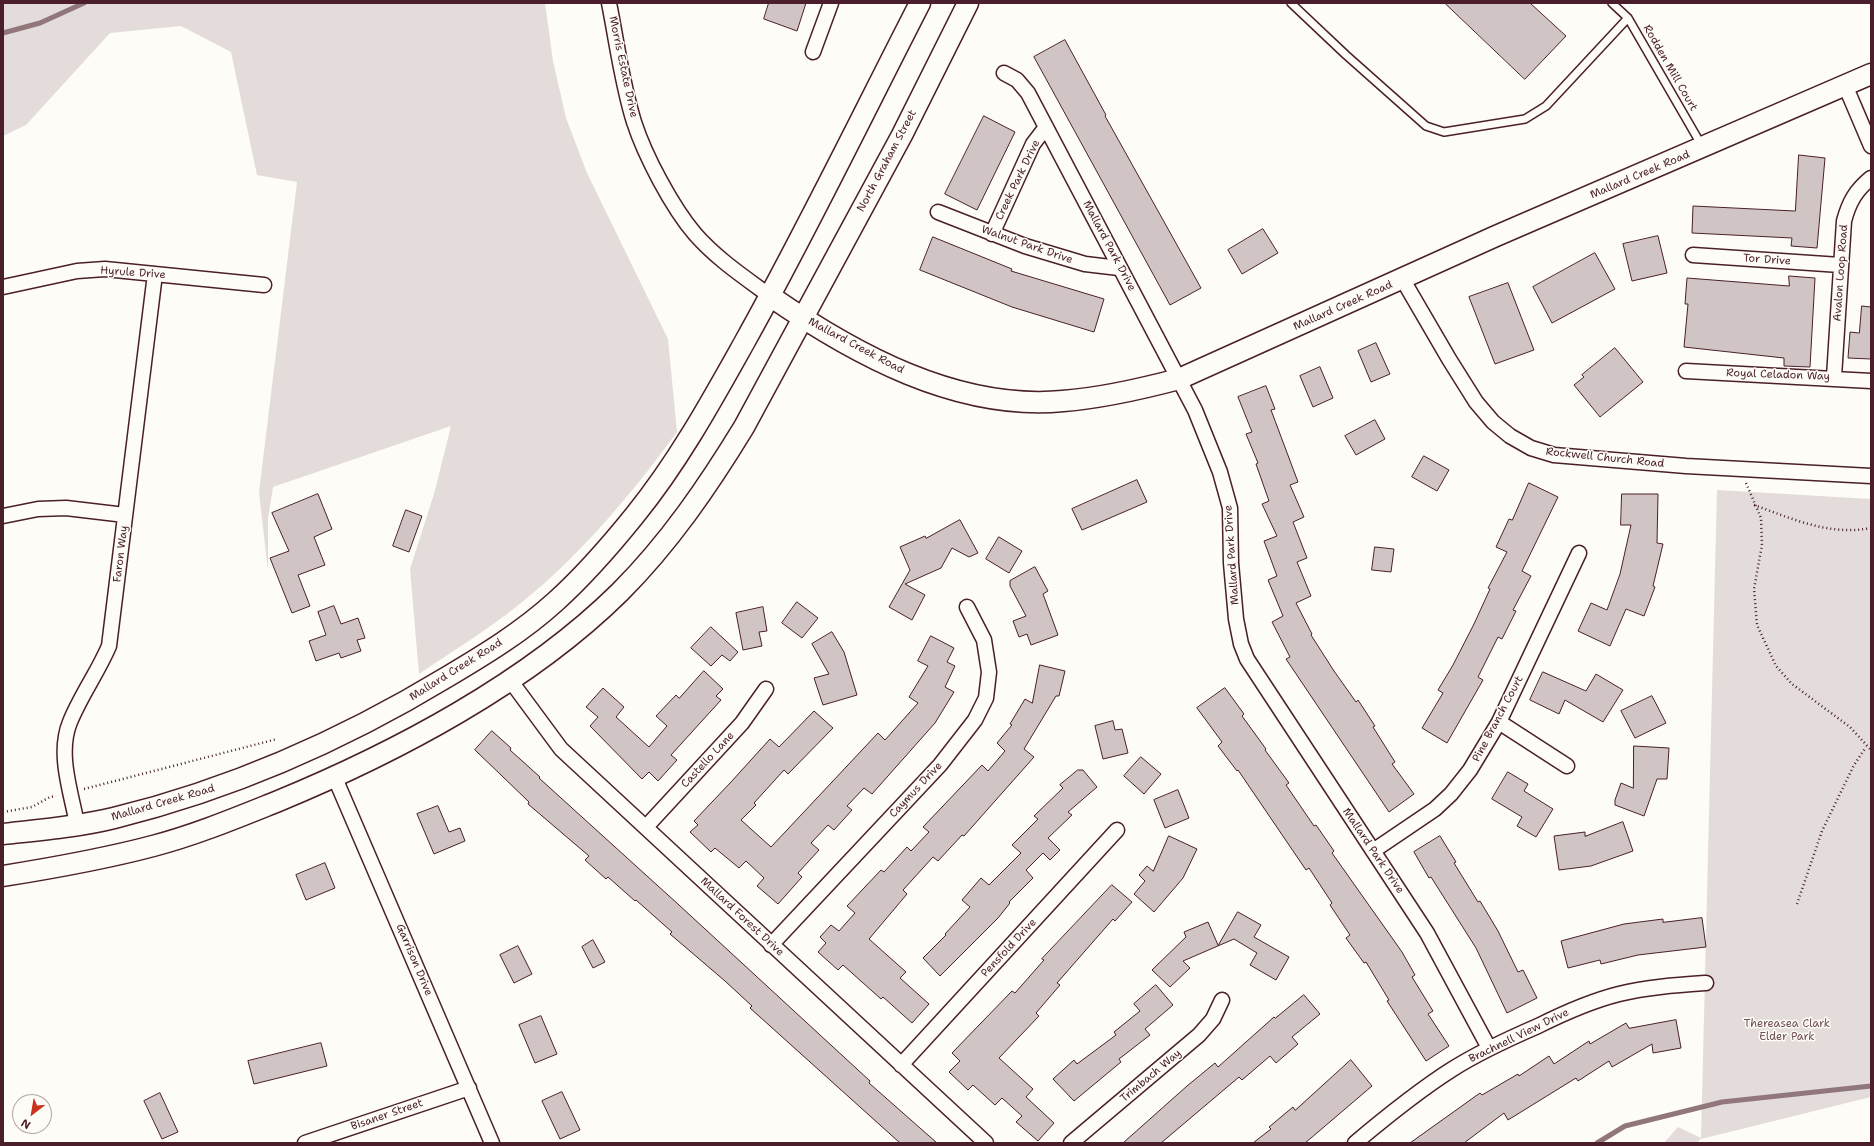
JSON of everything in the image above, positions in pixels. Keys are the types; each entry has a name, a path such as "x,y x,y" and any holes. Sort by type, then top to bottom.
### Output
{"main road":[{"path":"770,296 920,3"},
{"name":"North Graham Street","path":"803,318 902,135 968,3"},
{"name":"Mallard Creek Road","path":"3,834 111,819 233,782 359,728 488,652 553,604 591,566 636,514 676,460 770,296 803,318 876,359 910,374 967,393 1002,399 1062,402 1094,398 1179,379 1403,280 1496,236 1703,148 1871,74"},
{"name":"Mallard Creek Road","path":"3,876 65,866 155,846 230,821 335,778 397,747 510,680 592,618 620,592 654,556 689,511 724,459 744,427 803,318"}],"street":[{"name":"Morris Estate Drive","path":"609,3 624,84 634,123 674,206 696,234 728,266 770,296"},
{"path":"813,52 831,3"},
{"name":"Mallard Park Drive","path":"1004,73 1017,80 1028,93 1195,410 1228,496 1230,508 1231,563 1236,620 1241,644 1247,659 1427,933 1489,1048"},
{"path":"1845,85 1871,146"},
{"name":"Creek Park Drive","path":"992,234 1033,144 1046,127"},
{"name":"Avalon Loop Road","path":"1834,377 1844,221 1853,195 1871,178"},
{"name":"Walnut Park Drive","path":"938,212 992,234 1055,256 1085,264 1119,268"},
{"name":"Tor Drive","path":"1694,255 1840,265"},
{"name":"Hyrule Drive","path":"3,287 77,272 98,270 264,285"},
{"name":"Faron Way","path":"77,824 66,767 65,746 70,723 101,666 109,646 155,274"},
{"name":"Rockwell Church Road","path":"1403,280 1476,402 1493,422 1510,436 1531,448 1554,455 1743,469 1871,476"},
{"name":"Royal Celadon Way","path":"1686,371 1814,378 1834,377 1871,381"},
{"path":"3,516 38,509 66,508 125,515"},
{"name":"Pine Branch Court","path":"1373,851 1435,809 1451,794 1470,770 1499,722 1579,553"},
{"name":"Caymus Drive","path":"771,945 940,765 975,720 986,698 990,672 984,640 967,607"},
{"name":"Mallard Forest Drive","path":"510,680 561,749 986,1143"},
{"name":"Castello Lane","path":"646,827 742,723 766,689"},
{"path":"1499,722 1568,766"},
{"name":"Garrison Drive","path":"335,778 492,1143"},
{"name":"Pensfold Drive","path":"901,1065 1117,830"},
{"name":"Brachnell View Drive","path":"1355,1143 1451,1070 1489,1048 1593,1001 1653,988 1706,982"},
{"name":"Trimbach Way","path":"1071,1143 1199,1035 1212,1019 1222,1000"},
{"name":"Bisaner Street","path":"305,1143 469,1088"}],"lane":[{"path":"1292,3 1346,56 1426,126 1444,132 1525,119 1550,103 1628,18"},
{"name":"Rodden Mill Court","path":"1612,3 1628,18 1703,148"}],"path":[{"path":"1743,469 1754,505 1760,518 1762,545 1754,588 1757,625 1776,666 1792,684 1850,727 1871,750"},
{"path":"1754,505 1828,529 1853,532 1871,528"},
{"path":"86,789 277,739"},
{"path":"1797,904 1822,831 1854,765 1866,746"},
{"path":"3,812 32,807 50,797 60,795"}],"green space":[{"path":"3,3 545,3 553,61 566,118 587,173 668,339 677,432 619,506 555,574 507,614 419,674 410,569 434,494 451,426 273,487 268,519 268,571 259,492 297,182 257,175 231,52 181,26 110,33 26,125 3,136"},
{"name":"Thereasea Clark Elder Park","path":"1717,490 1871,499 1871,1097 1701,1139 1696,1143 1664,1143 1678,1127 1701,1138"}],"building":[{"path":"769,3 806,3 797,31 764,19"},
{"path":"1445,3 1530,3 1566,36 1525,79"},
{"path":"1065,40 1106,115 1105,116 1201,288 1170,305 1034,57"},
{"path":"984,116 1015,132 977,210 945,194"},
{"path":"1799,155 1825,158 1817,248 1791,246 1792,238 1692,233 1693,206 1795,211"},
{"path":"1263,229 1278,253 1242,274 1228,250"},
{"path":"1658,236 1667,273 1632,281 1623,244"},
{"path":"933,237 1012,269 1011,271 1104,299 1094,332 1012,307 920,270"},
{"path":"1595,253 1615,289 1552,323 1533,287"},
{"path":"1789,276 1815,278 1810,367 1784,366 1784,358 1684,347 1688,304 1685,304 1687,278 1789,286"},
{"path":"1508,283 1534,350 1495,364 1469,297"},
{"path":"1862,306 1871,307 1871,359 1848,358 1850,332 1859,333"},
{"path":"1376,343 1390,374 1371,382 1358,351"},
{"path":"1615,348 1643,382 1600,417 1574,385 1584,377 1582,375"},
{"path":"1320,367 1333,398 1313,407 1300,376"},
{"path":"1266,386 1275,409 1271,410 1298,482 1290,485 1304,517 1293,522 1307,558 1297,562 1311,596 1296,603 1312,634 1311,635 1334,671 1356,702 1358,700 1375,726 1373,727 1395,762 1392,764 1414,794 1389,812 1286,659 1290,657 1272,622 1283,616 1268,580 1277,576 1264,541 1277,536 1262,504 1269,501 1256,464 1258,463 1246,434 1252,432 1238,397"},
{"path":"1375,420 1385,439 1356,455 1345,436"},
{"path":"1424,456 1449,470 1437,491 1412,477"},
{"path":"1137,480 1147,502 1082,530 1072,509"},
{"path":"1529,483 1558,497 1522,571 1531,576 1513,610 1516,611 1502,639 1498,637 1478,677 1483,680 1447,743 1422,728 1443,693 1438,690 1474,624 1490,589 1488,588 1507,552 1496,547 1509,519 1512,520"},
{"path":"318,494 332,529 314,537 325,565 298,575 310,606 292,613 270,558 289,551 272,513"},
{"path":"1622,494 1658,494 1657,543 1663,544 1653,586 1655,587 1644,616 1626,609 1610,646 1578,631 1591,603 1607,610 1620,574 1631,525 1621,525"},
{"path":"406,510 422,516 409,552 393,546"},
{"path":"960,520 978,553 969,557 952,548 941,568 905,584 925,595 912,620 889,607 910,570 900,547 925,536 926,538"},
{"path":"999,537 1022,551 1009,573 986,559"},
{"path":"1375,547 1394,549 1391,572 1372,570"},
{"path":"1035,567 1048,591 1043,594 1058,635 1031,645 1027,634 1019,637 1013,621 1026,616 1010,586 1010,581"},
{"path":"797,602 818,618 802,638 782,623"},
{"path":"334,606 341,624 358,618 365,638 357,640 361,651 341,658 339,653 316,661 309,641 326,635 318,612"},
{"path":"763,607 767,631 759,632 762,646 743,650 736,613"},
{"path":"711,627 738,652 730,661 722,655 711,666 691,648"},
{"path":"832,632 844,652 857,695 823,705 814,678 829,674 812,644"},
{"path":"931,636 954,648 947,662 955,666 945,687 954,692 935,723 872,794 864,788 847,806 852,810 834,830 828,825 811,843 819,850 798,873 802,877 778,904 757,886 764,878 746,861 739,868 715,848 711,852 690,832 698,825 694,821 770,739 779,747 814,711 833,728 788,774 784,770 754,803 756,805 741,820 771,847 878,733 885,740 918,703 909,697 928,666 918,661"},
{"path":"1040,665 1065,671 1059,696 1056,696 1024,749 1034,757 964,836 962,835 938,861 933,857 903,890 907,894 869,939 906,972 900,978 929,1004 912,1023 883,997 881,999 843,965 838,970 818,952 826,943 820,937 831,925 839,931 855,913 847,906 881,870 884,872 907,847 911,851 929,832 923,827 982,765 988,771 1005,751 997,743 1012,725 1010,724 1025,699 1032,703"},
{"path":"704,671 723,689 716,696 721,700 671,755 677,760 658,781 649,772 642,779 590,726 598,717 586,707 603,688 624,707 616,717 649,747 667,726 656,716 676,695 679,698"},
{"path":"1543,672 1586,691 1596,674 1623,690 1603,722 1565,700 1559,714 1530,700"},
{"path":"1225,688 1244,714 1242,716 1289,783 1286,785 1314,826 1316,825 1334,851 1332,853 1402,952 1415,975 1412,977 1433,1011 1428,1014 1449,1046 1426,1061 1387,1001 1389,1000 1366,962 1364,963 1346,938 1350,935 1330,905 1332,903 1309,868 1306,870 1238,770 1237,771 1218,746 1222,742 1197,708"},
{"path":"1652,696 1666,723 1635,738 1621,711"},
{"path":"1113,721 1115,730 1122,729 1128,753 1103,759 1095,726"},
{"path":"492,731 511,748 510,750 540,777 539,778 870,1081 869,1083 937,1143 900,1143 750,1008 752,1006 725,981 670,934 672,932 636,900 635,901 608,877 606,879 585,860 589,856 528,804 529,802 475,750"},
{"path":"1634,746 1669,748 1667,779 1657,779 1644,816 1615,805 1615,800 1621,783 1633,788"},
{"path":"1141,757 1161,774 1144,794 1124,776"},
{"path":"1078,770 1083,770 1097,787 1068,812 1072,815 1048,838 1060,850 1050,860 1043,853 1026,870 1033,878 1009,902 1010,903 998,918 940,976 923,958 946,935 945,934 970,907 962,900 981,878 989,885 1021,853 1012,845 1038,819 1034,816 1063,788 1060,785"},
{"path":"1508,772 1528,784 1524,791 1553,809 1536,837 1517,826 1522,817 1492,799"},
{"path":"1178,790 1189,818 1165,828 1154,800"},
{"path":"438,806 449,832 460,828 465,841 434,854 417,814"},
{"path":"1623,822 1633,851 1591,866 1559,870 1554,836 1585,832 1585,836"},
{"path":"1169,836 1197,849 1183,878 1154,912 1134,894 1145,881 1139,875 1147,866 1153,871"},
{"path":"1440,836 1456,862 1454,863 1498,931 1518,972 1523,970 1537,998 1507,1013 1476,948 1431,877 1429,878 1414,852"},
{"path":"325,863 335,888 306,900 296,875"},
{"path":"1112,885 1132,902 1115,921 1113,919 1057,983 1060,985 1036,1013 1039,1016 999,1058 1033,1089 1026,1097 1054,1123 1038,1141 1016,1122 1022,1116 1002,1098 995,1105 973,1085 968,1090 949,1072 960,1061 952,1053 1012,991 1015,993 1044,960 1042,959"},
{"path":"1238,912 1261,925 1254,937 1289,957 1276,980 1250,965 1257,953 1234,939 1183,961 1190,968 1170,987 1152,970 1186,937 1184,932 1208,922 1218,945"},
{"path":"1702,918 1706,947 1638,955 1601,964 1600,960 1568,968 1561,941 1624,924 1663,919 1663,922"},
{"path":"593,940 605,962 593,968 582,947"},
{"path":"518,946 532,974 514,983 500,955"},
{"path":"1156,985 1173,1005 1145,1029 1150,1035 1119,1059 1121,1062 1074,1101 1053,1079 1074,1060 1077,1064 1116,1035 1114,1032 1140,1011 1134,1004"},
{"path":"1304,995 1320,1014 1292,1037 1298,1044 1276,1063 1270,1056 1242,1080 1239,1077 1161,1143 1123,1143 1215,1063 1218,1067 1274,1017 1275,1018"},
{"path":"541,1016 557,1054 535,1063 519,1025"},
{"path":"1676,1020 1681,1048 1653,1053 1652,1044 1612,1067 1609,1061 1578,1081 1576,1078 1508,1120 1504,1113 1464,1143 1410,1143 1480,1093 1482,1095 1518,1074 1519,1076 1549,1056 1554,1064 1589,1041 1590,1044 1626,1023 1629,1028"},
{"path":"321,1043 327,1066 254,1084 248,1061"},
{"path":"1351,1060 1372,1086 1311,1138 1305,1143 1253,1143 1271,1129 1269,1127 1293,1107 1295,1110"},
{"path":"562,1092 580,1130 560,1139 542,1101"},
{"path":"160,1093 178,1132 162,1139 144,1101"}],"waterway":[{"path":"3,33 40,23 84,3"},
{"path":"1597,1143 1625,1126 1722,1102 1871,1086"}]}
